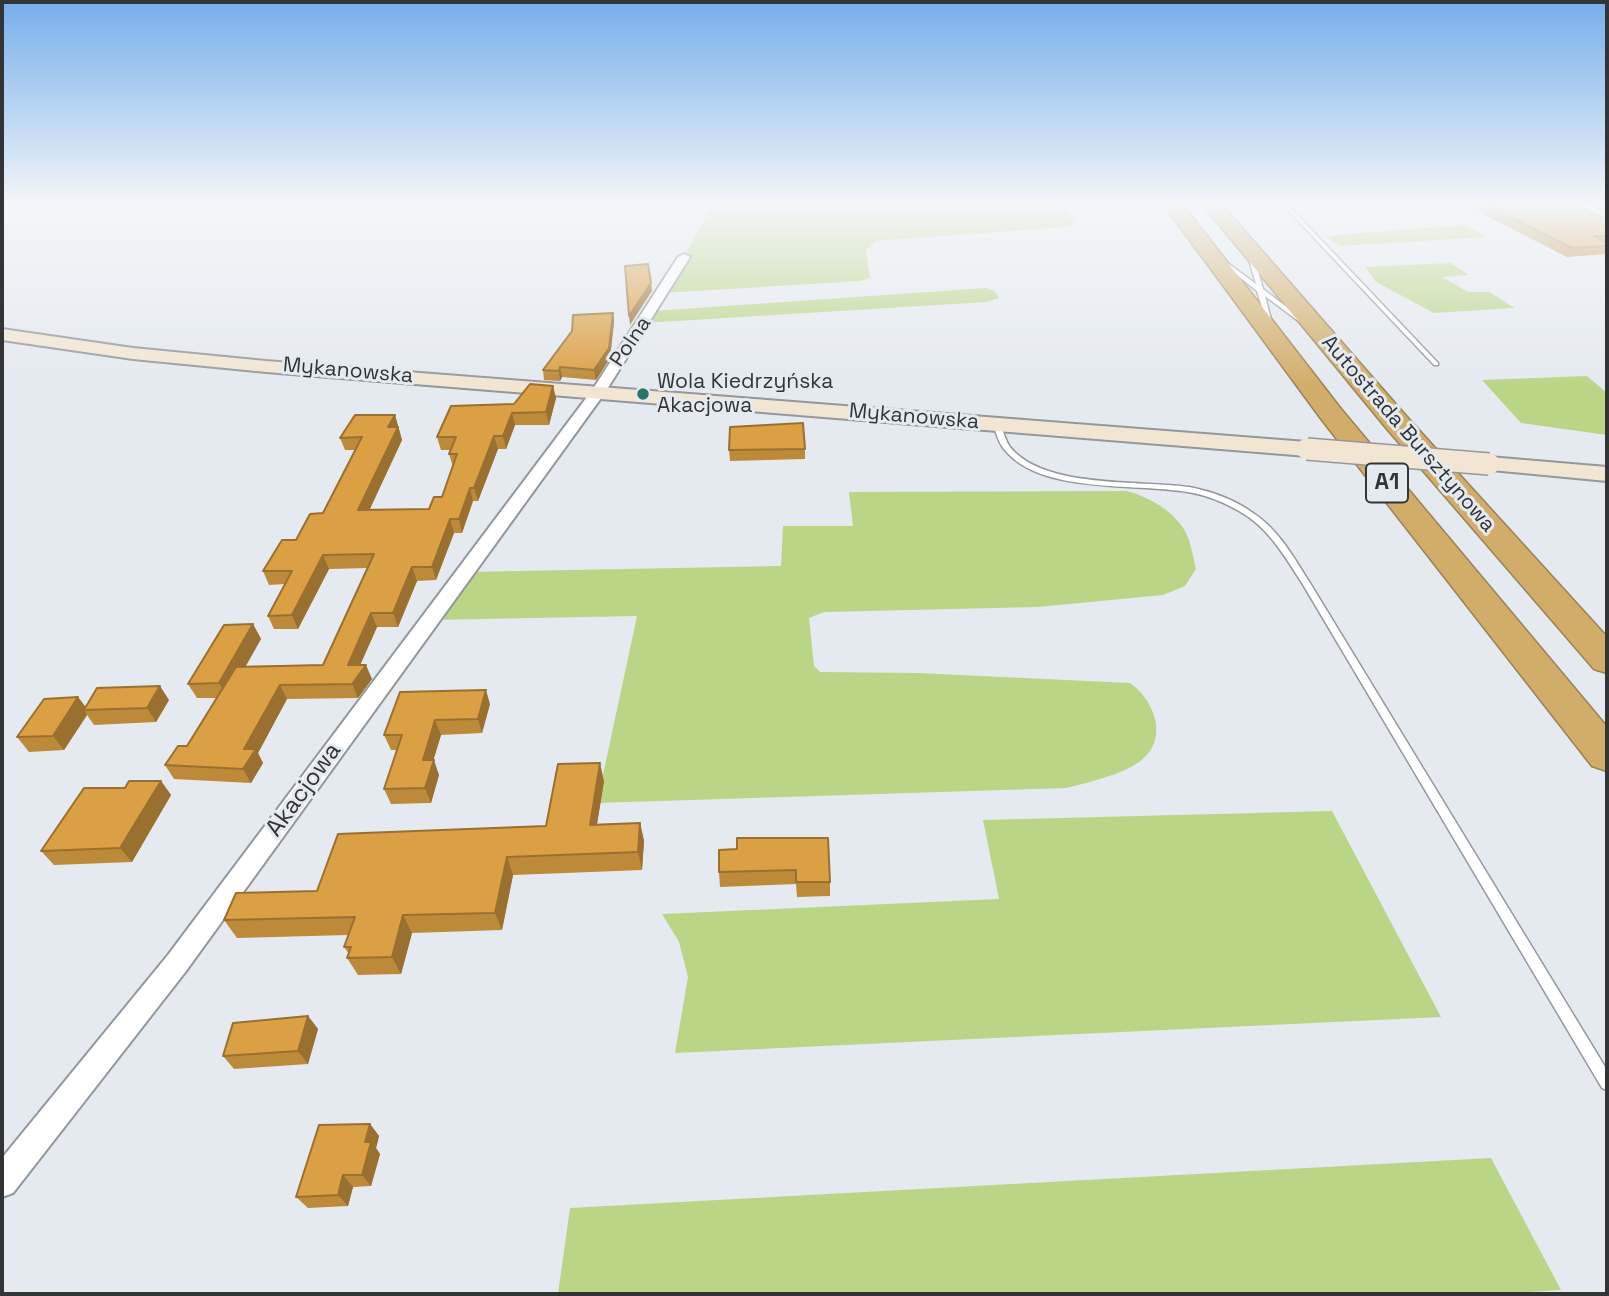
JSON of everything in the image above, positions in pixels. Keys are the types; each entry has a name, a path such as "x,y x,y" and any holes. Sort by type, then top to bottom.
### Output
{"highway":[{"name":"Autostrada Bursztynowa","path":"1219,265 1422,527 1607,755"},
{"name":"Autostrada Bursztynowa","path":"1263,265 1323,338 1607,660"}],"main road":[{"name":"Mykanowska","path":"2,334 53,343 314,369 1607,474"}],"street":[{"name":"Polna","path":"599,391 679,265"},
{"name":"Akacjowa","path":"2,1182 177,963 599,391"}],"lane":[{"path":"1228,265 1323,338"},
{"path":"1253,265 1273,337"},
{"path":"1343,265 1436,363"},
{"path":"997,424 999,437 1008,452 1049,474 1094,482 1192,490 1224,500 1265,523 1306,583 1607,1083"}],"green space":[{"path":"679,265 868,265 870,278 860,281 663,293"},
{"path":"1455,265 1469,275 1442,277 1468,292 1489,292 1515,308 1434,313 1376,282 1365,267"},
{"path":"986,288 995,291 999,298 987,302 644,323 653,311"},
{"path":"1587,376 1607,393 1607,435 1521,423 1482,380"},
{"path":"1127,491 1160,506 1174,517 1185,531 1196,569 1185,586 1163,595 1038,607 824,612 809,618 814,666 820,672 918,673 1130,683 1146,700 1156,721 1154,743 1149,753 1122,771 1066,788 597,803 637,616 430,620 465,572 781,566 783,526 853,526 849,492"},
{"path":"1332,811 1441,1017 675,1053 688,977 679,942 662,914 999,899 983,820"},
{"path":"1491,1158 1561,1290 1497,1294 558,1294 570,1208"}],"building":[{"path":"648,265 651,283 629,316 625,266"},
{"path":"613,313 609,348 594,370 560,367 559,371 543,370 572,331 573,315"},
{"path":"530,384 553,386 546,412 512,413 503,436 494,436 459,519 450,519 432,567 412,567 393,613 371,613 348,665 366,665 352,684 280,685 244,749 256,749 243,769 165,765 178,746 187,746 236,667 323,665 374,554 323,555 292,615 268,616 292,571 263,571 282,540 296,540 310,514 323,513 362,437 340,438 355,415 395,415 388,427 398,427 358,510 429,509 434,497 442,497 457,454 449,454 456,437 437,437 451,406 514,404"},
{"path":"803,423 805,449 729,450 730,427"},
{"path":"253,624 219,683 188,684 224,625"},
{"path":"160,686 147,708 84,710 97,688"},
{"path":"486,690 478,719 435,720 423,760 434,760 425,788 384,789 402,735 384,735 400,692"},
{"path":"78,697 53,736 17,737 44,699"},
{"path":"600,763 590,825 640,823 638,852 507,857 495,913 403,915 392,957 347,958 351,947 344,947 355,917 224,920 236,893 317,891 338,834 546,826 558,764"},
{"path":"129,781 161,781 120,848 41,851 84,788 125,788"},
{"path":"737,838 828,838 830,882 796,882 796,870 719,872 719,850 737,849"},
{"path":"308,1016 298,1051 223,1056 233,1023"},
{"path":"370,1124 365,1142 371,1142 362,1175 343,1175 338,1195 296,1197 319,1125"}],"place":[{"name":"Wola Kiedrzyńska Akacjowa","path":"643,394"}]}
